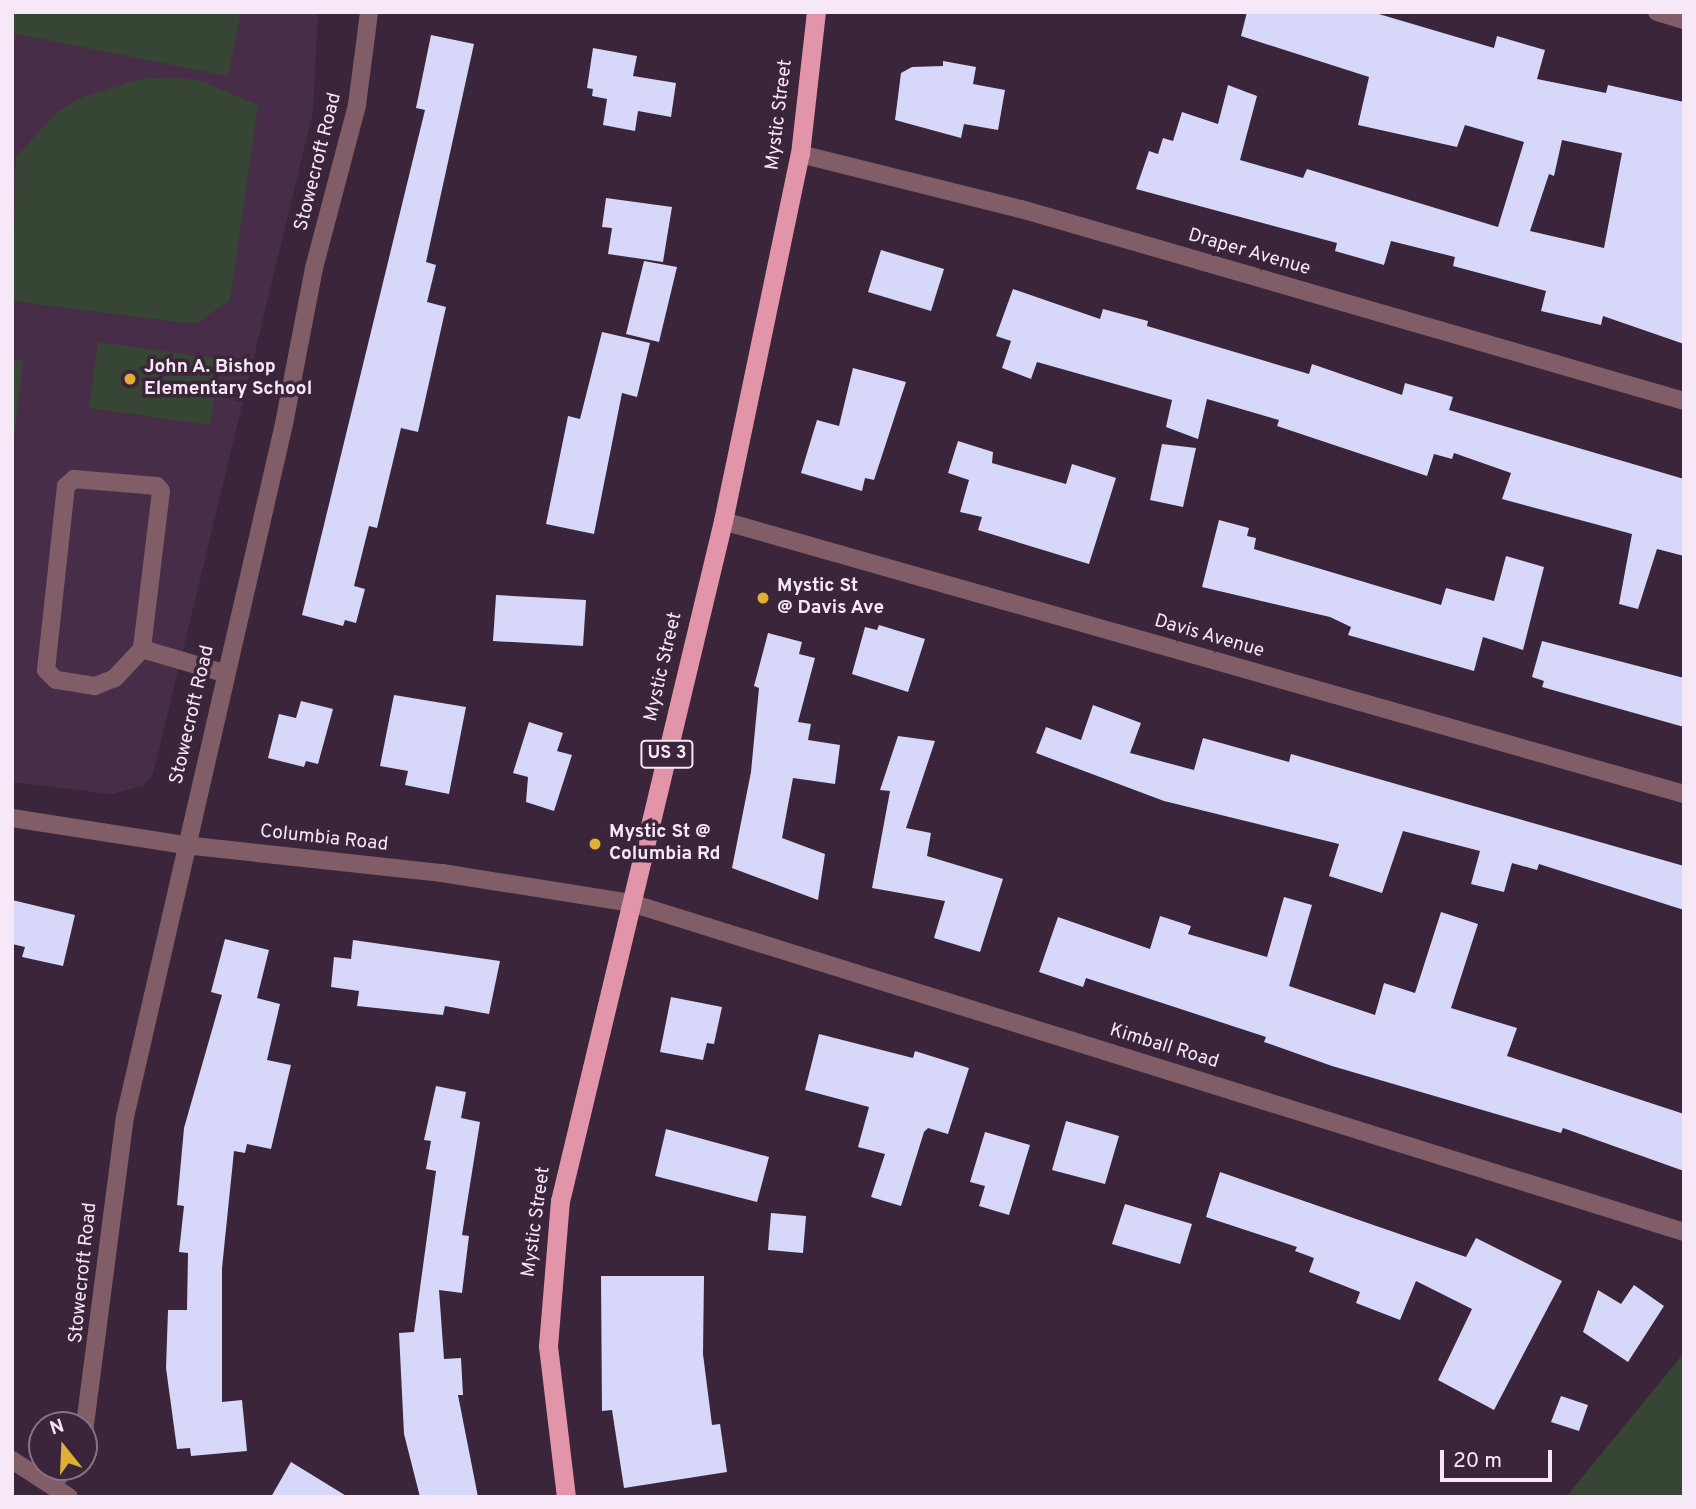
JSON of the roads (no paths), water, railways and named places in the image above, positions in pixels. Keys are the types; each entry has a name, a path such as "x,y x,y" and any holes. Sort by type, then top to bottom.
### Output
{"highway":[{"name":"Mystic Street","path":"566,1497 550,1399 555,1236 566,1168 723,521 800,154 816,12"}],"street":[{"name":"Stowecroft Road","path":"87,1411 121,1139 184,845 284,424 314,268 357,105 369,12"},
{"path":"1657,12 1684,20"},
{"name":"Draper Avenue","path":"800,154 1021,209 1684,401"},
{"path":"74,480 160,488 142,649 102,685 47,675 66,486 74,480"},
{"name":"Davis Avenue","path":"723,521 1684,794"},
{"path":"142,649 224,673"},
{"name":"Columbia Road","path":"12,818 184,845 442,873 631,903"},
{"name":"Kimball Road","path":"631,903 1684,1231"},
{"path":"12,1460 69,1497"},
{"path":"53,1486 56,1481"}],"place":[{"name":"John A. Bishop Elementary School","path":"130,379"},
{"name":"Mystic St @ Davis Ave","path":"763,598"},
{"name":"Mystic St @ Columbia Rd","path":"595,844"}]}
